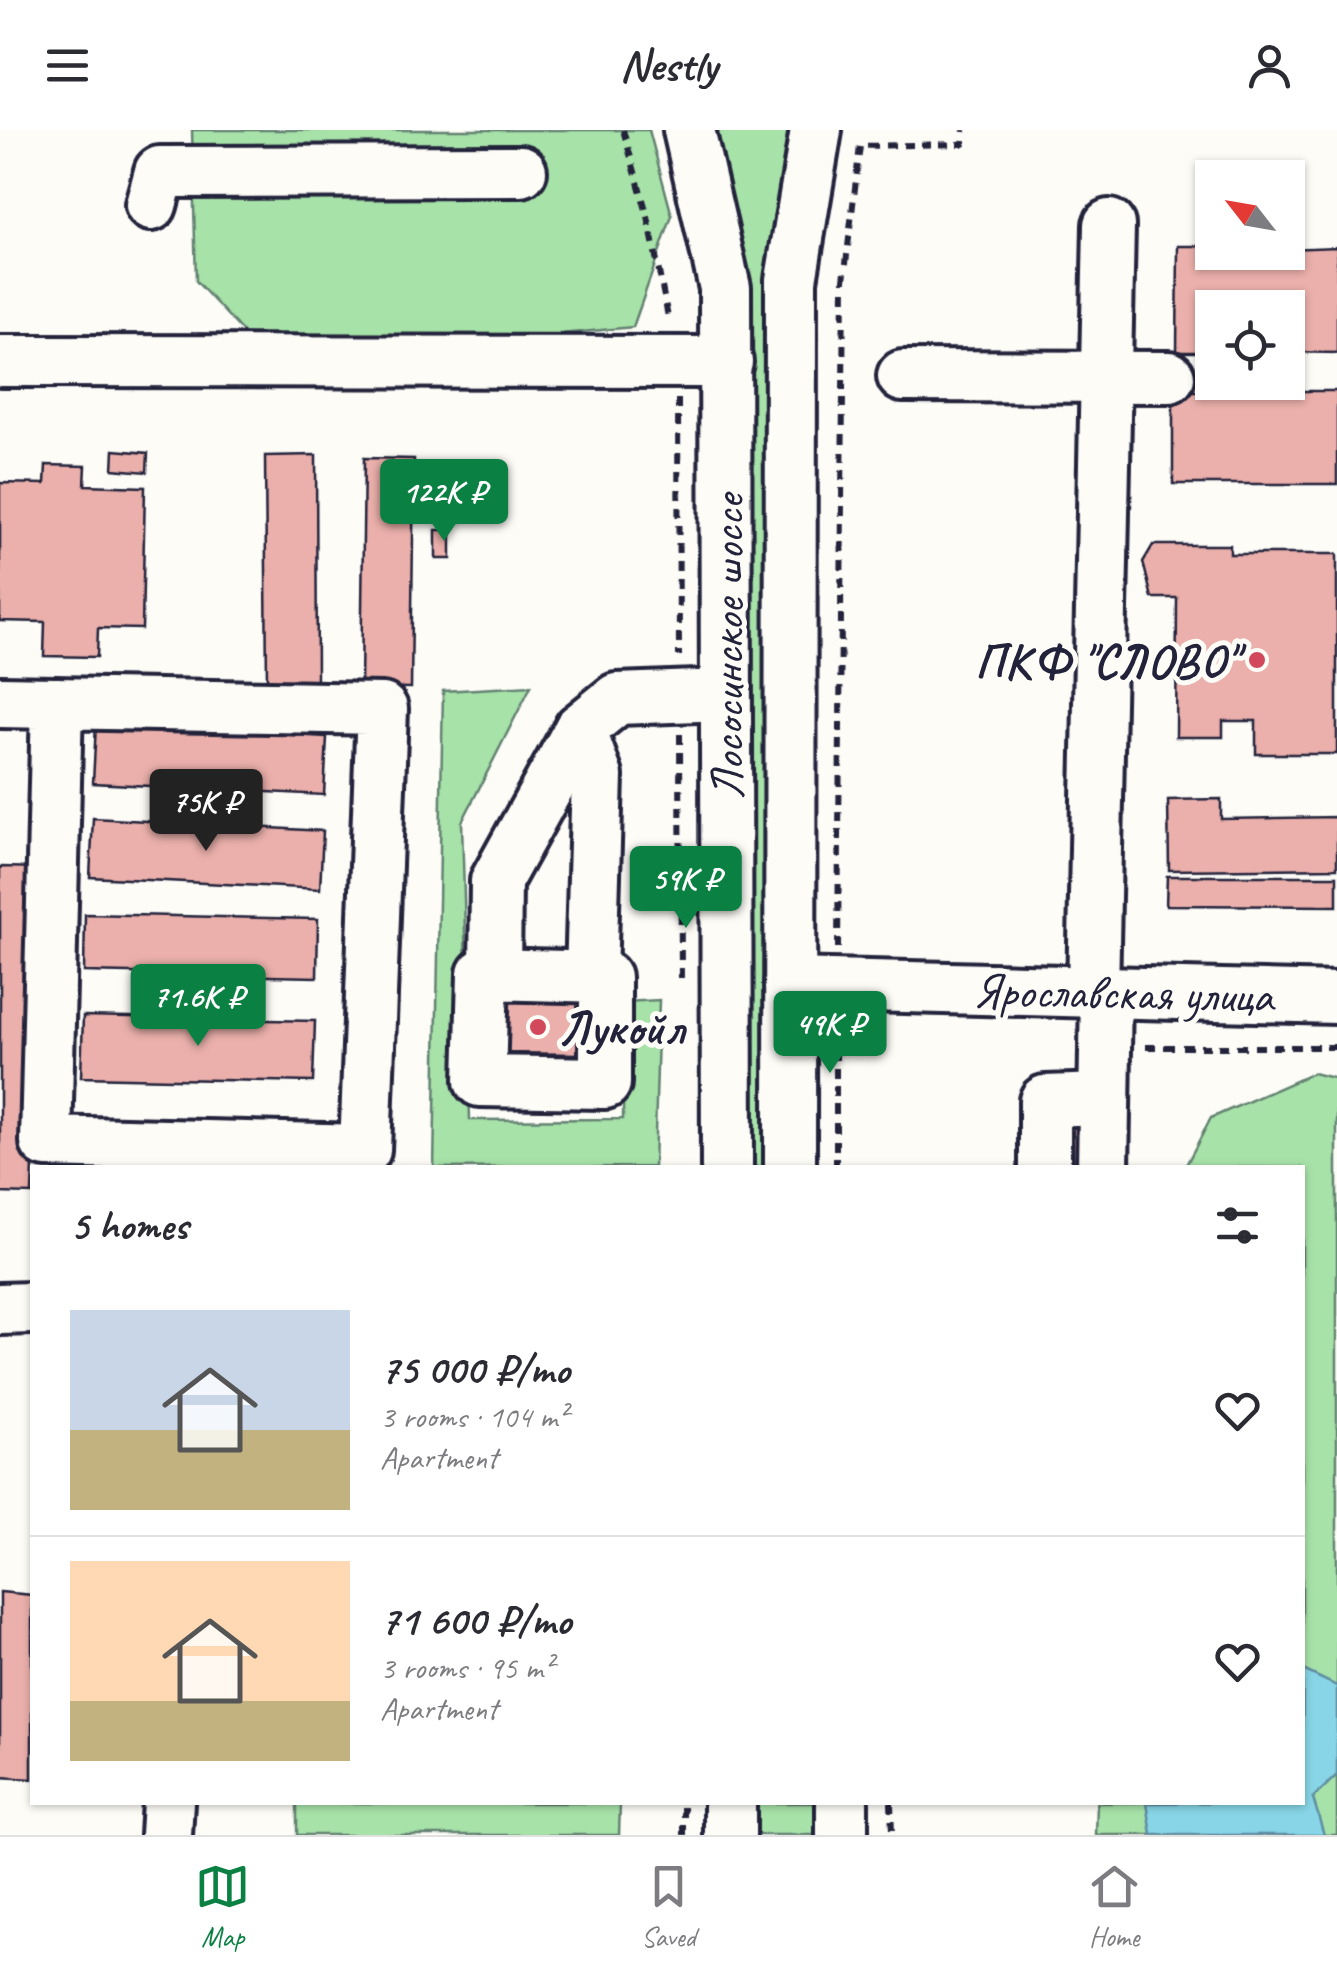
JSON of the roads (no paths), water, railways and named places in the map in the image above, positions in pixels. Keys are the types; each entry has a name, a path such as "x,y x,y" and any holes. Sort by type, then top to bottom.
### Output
{"street":[{"name":"Лососинское шоссе","path":"689,130 725,288 727,362 702,695 727,1165"},
{"name":"Лососинское шоссе","path":"790,1165 813,985 791,280 816,130"},
{"path":"151,206 160,172 521,171"},
{"path":"1102,1165 1104,1047 1099,992 1109,224"},
{"path":"0,361 727,362"},
{"path":"903,376 1169,376"},
{"path":"544,976 496,881 550,781 580,729 618,699 702,695"},
{"path":"0,702 382,708 365,1150 46,1142 57,703"},
{"path":"544,976 597,776 580,729"},
{"path":"544,976 568,882 550,781"},
{"name":"Ярославская улица","path":"813,985 1337,998"},
{"path":"1045,1165 1045,1102 1104,1100"},
{"path":"0,1309 30,1308"},
{"path":"166,1835 168,1805"},
{"path":"730,1805 730,1835"},
{"path":"842,1805 842,1835"}],"water":[{"path":"1305,1671 1337,1686 1337,1775 1313,1798 1324,1835 1152,1835 1147,1805 1305,1805"}],"place":[{"name":"ПКФ \"СЛОВО\"","path":"1257,660"},
{"name":"Лукойл","path":"538,1027"}]}
